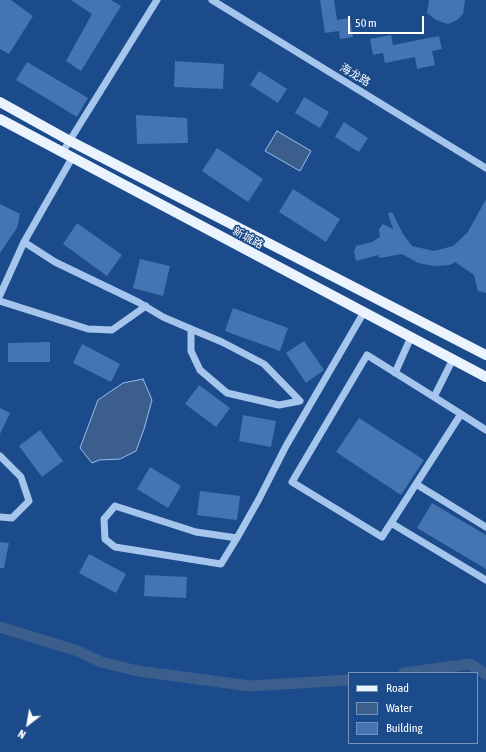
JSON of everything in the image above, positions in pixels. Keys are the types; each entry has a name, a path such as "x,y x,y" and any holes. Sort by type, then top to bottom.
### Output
{"main road":[{"name":"新城路","path":"0,102 70,141 486,355"},
{"name":"新城路","path":"0,119 486,377"}],"street":[{"path":"62,153 157,0"},
{"name":"海龙路","path":"212,0 486,168"},
{"path":"0,295 24,242 72,158"},
{"path":"24,242 55,262 146,306 163,317 222,342 264,364 300,401 309,406"},
{"path":"0,301 88,329 112,330 146,306"},
{"path":"237,538 196,532 115,506 104,519 104,539 115,547 221,564 237,538 309,406 364,312"},
{"path":"191,329 191,351 200,370 227,392 279,405 300,401"},
{"path":"395,373 411,337"},
{"path":"461,414 382,537 292,482 367,355 395,373 434,397 461,414 486,430"},
{"path":"434,397 453,359"},
{"path":"0,456 21,477 29,501 12,518 0,517"},
{"path":"416,484 486,527"},
{"path":"391,523 486,580"}],"water":[{"path":"277,131 311,151 300,171 265,151"},
{"path":"143,379 152,400 136,451 120,459 99,460 92,463 80,448 98,400 123,383"}],"building":[{"path":"0,0 11,0 33,16 9,54 0,49"},
{"path":"71,0 111,0 121,6 81,71 66,61 92,14"},
{"path":"320,0 334,0 337,20 350,18 353,37 340,39 339,31 325,33"},
{"path":"429,0 465,0 463,14 457,20 448,24 436,20 427,13"},
{"path":"391,35 393,45 439,36 442,49 432,51 435,65 417,69 415,57 385,63 383,53 373,55 370,39"},
{"path":"175,61 224,64 223,89 174,87"},
{"path":"27,62 88,98 77,117 16,80"},
{"path":"259,71 287,89 278,103 250,85"},
{"path":"304,97 329,112 320,128 295,113"},
{"path":"136,115 187,118 188,143 137,144"},
{"path":"344,122 368,138 359,152 335,137"},
{"path":"217,148 263,179 248,202 202,171"},
{"path":"293,189 340,219 326,242 279,212"},
{"path":"486,199 486,293 478,291 474,275 455,262 450,265 434,266 418,263 402,254 380,258 378,255 356,261 354,252 356,246 372,242 380,237 379,229 383,224 393,229 388,213 392,212 403,234 412,246 434,251 453,246 468,232"},
{"path":"0,204 20,214 17,228 0,253"},
{"path":"77,223 122,255 107,276 63,244"},
{"path":"140,259 170,266 163,296 133,288"},
{"path":"233,308 288,328 280,351 225,331"},
{"path":"304,341 324,370 306,383 286,353"},
{"path":"50,342 50,362 8,362 8,343"},
{"path":"82,344 120,364 111,382 73,363"},
{"path":"199,385 230,408 216,427 185,404"},
{"path":"0,408 10,413 0,434"},
{"path":"243,415 276,421 271,447 239,441"},
{"path":"359,418 424,460 401,495 336,452"},
{"path":"40,430 63,461 42,477 19,446"},
{"path":"150,467 181,486 168,508 137,489"},
{"path":"200,491 240,496 237,520 197,515"},
{"path":"432,503 486,535 486,569 417,528"},
{"path":"0,542 9,543 4,568 0,568"},
{"path":"89,554 126,574 116,593 79,573"},
{"path":"145,575 187,577 186,598 144,596"}],"waterway":[{"path":"0,627 78,651 101,662 138,671 250,686 348,680"},
{"path":"411,672 470,664 486,674"}]}
